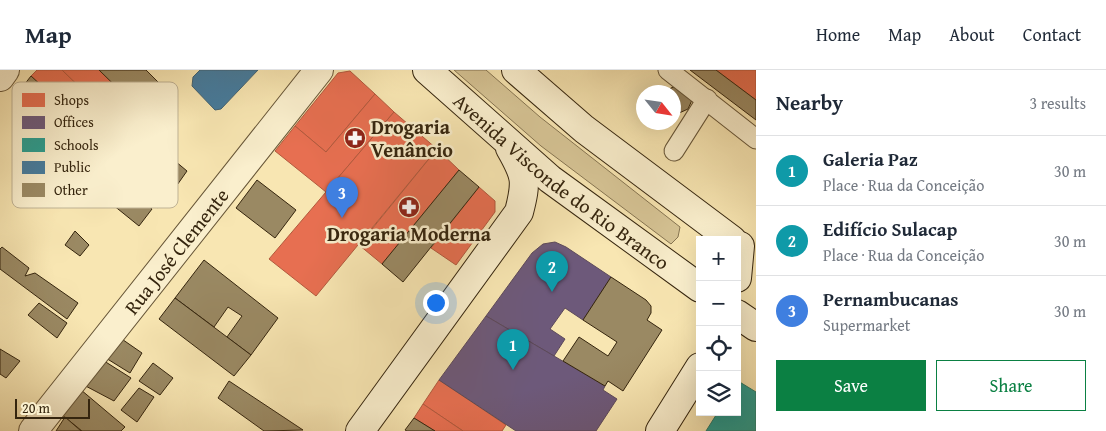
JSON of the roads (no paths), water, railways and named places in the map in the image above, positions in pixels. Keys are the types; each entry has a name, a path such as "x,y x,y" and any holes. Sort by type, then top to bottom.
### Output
{"main road":[{"path":"0,76 5,70"},
{"name":"Rua José Clemente","path":"33,431 319,70"},
{"name":"Avenida Visconde do Rio Branco","path":"427,70 507,142 580,202 696,285"},
{"path":"516,70 584,129 726,236"},
{"path":"360,431 519,212 524,192 523,172 507,142"},
{"path":"741,317 756,327"},
{"path":"660,431 698,371"}],"street":[{"path":"668,70 756,139"},
{"path":"674,151 707,99"}],"place":[{"name":"Drogaria Venâncio","path":"355,138"},
{"name":"Drogaria Moderna","path":"409,207"},
{"name":"Pernambucanas","path":"342,218"},
{"name":"Edifício Sulacap","path":"552,292"},
{"name":"Galeria Paz","path":"513,370"}]}
